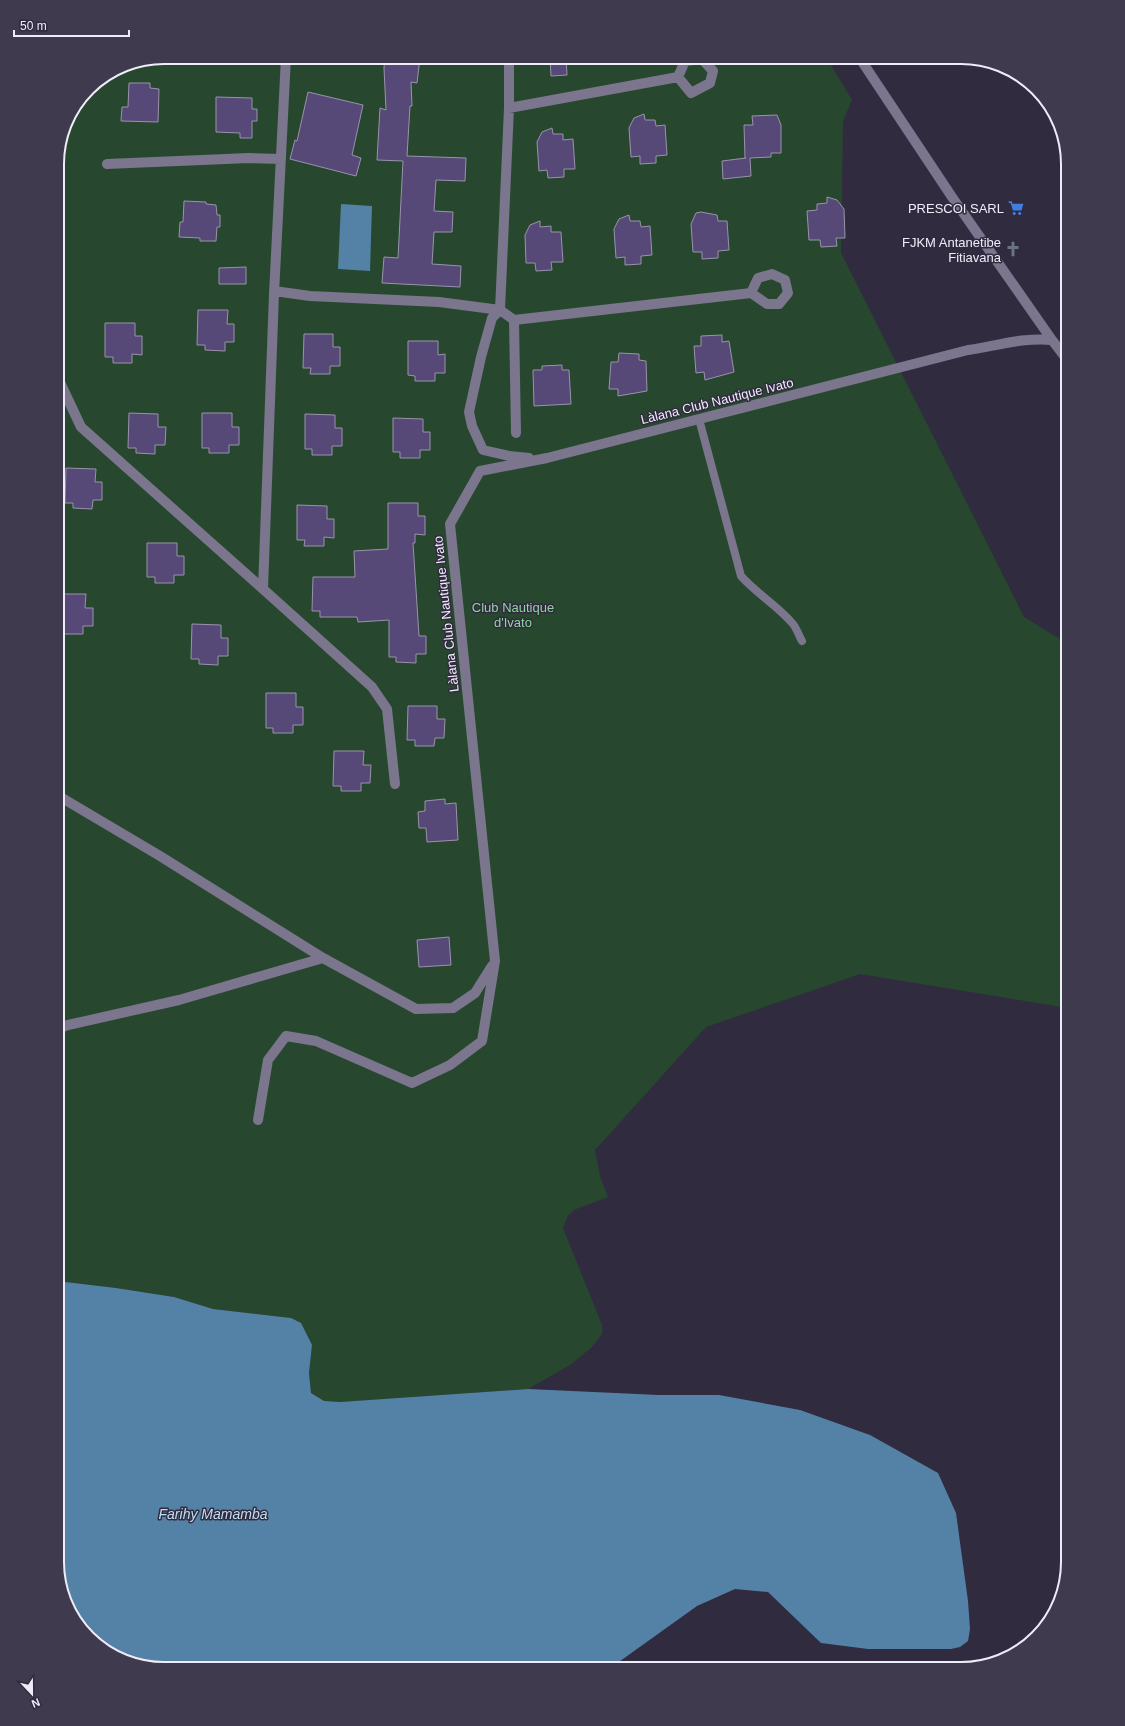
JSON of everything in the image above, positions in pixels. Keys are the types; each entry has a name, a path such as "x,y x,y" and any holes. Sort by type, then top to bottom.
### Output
{"street":[{"path":"263,589 274,291 286,64"},
{"path":"509,64 509,108 500,310 492,318 481,357 469,412 472,426 483,450 509,456 540,459"},
{"path":"864,64 952,197 1061,352"},
{"path":"509,108 678,77"},
{"path":"107,164 250,158 281,159"},
{"path":"274,291 310,296 439,302 500,310 514,320 751,293"},
{"path":"514,320 516,433"},
{"name":"Làlana Club Nautique Ivato","path":"258,1120 268,1060 286,1036 316,1041 412,1083 450,1065 482,1041 495,960 450,524 480,471 540,459 968,350 1017,340 1036,338 1052,340"},
{"path":"64,391 81,427 372,687 387,709 395,784"},
{"path":"64,799 160,856 323,958 416,1009 453,1008 475,993 495,960"},
{"path":"64,1026 179,1000 323,958"}],"lane":[{"path":"699,419 741,576 750,586 794,625 802,641"}],"green space":[{"name":"Club Nautique d'Ivato","path":"157,64 830,64 852,100 843,121 841,253 1024,617 1061,640 1061,1007 860,974 706,1027 595,1150 600,1176 608,1197 574,1210 568,1216 563,1228 602,1325 602,1334 591,1348 570,1365 528,1389 340,1402 323,1401 311,1393 309,1373 312,1345 291,1318 213,1309 174,1297 64,1282 64,157 67,138 77,114 93,93 114,77 132,69"}],"water":[{"path":"341,204 372,206 370,271 338,269"},
{"name":"Farihy Mamamba","path":"64,1282 174,1297 213,1309 291,1318 301,1323 312,1345 309,1373 311,1393 324,1401 340,1402 528,1389 659,1395 719,1395 800,1410 870,1435 938,1473 956,1513 968,1601 970,1629 968,1641 960,1647 951,1649 868,1649 821,1643 768,1592 735,1589 697,1606 619,1662 157,1662 132,1657 120,1652 98,1637 81,1618 69,1594 64,1569"}],"building":[{"path":"384,64 419,64 417,83 411,82 412,106 410,106 407,156 466,158 465,181 436,180 434,211 453,212 452,232 434,232 432,264 461,266 460,287 382,283 384,257 398,258 403,161 377,160 380,108 386,110"},
{"path":"550,64 566,64 567,75 551,76"},
{"path":"129,83 150,83 150,88 159,89 158,122 121,121 122,107 128,107"},
{"path":"308,92 363,105 352,155 361,158 356,176 290,159 295,140 297,141"},
{"path":"216,97 252,98 252,109 257,109 257,121 252,121 252,138 240,138 240,133 216,132"},
{"path":"644,114 645,120 655,120 656,126 665,125 667,155 656,156 656,163 640,164 640,156 631,157 629,128 634,118"},
{"path":"777,115 781,125 781,153 771,153 771,157 750,158 751,176 723,179 722,161 746,158 744,125 753,125 752,116"},
{"path":"552,128 553,134 563,134 563,140 573,139 575,169 564,169 564,177 548,178 547,170 539,171 537,142 542,132"},
{"path":"827,197 837,200 844,209 845,238 836,238 837,246 821,247 820,240 809,240 807,211 817,210 817,204 827,203"},
{"path":"184,201 206,202 206,204 216,205 217,215 220,215 220,227 217,227 216,241 200,241 200,238 179,237 180,222 183,222"},
{"path":"701,212 717,215 718,221 727,221 729,250 718,251 718,258 702,259 702,252 693,252 691,224 696,213"},
{"path":"629,215 630,221 640,221 641,227 650,226 652,255 641,256 641,264 625,265 625,257 616,258 614,229 619,219"},
{"path":"540,221 540,227 551,226 551,232 561,232 563,262 551,262 552,270 536,271 535,263 526,263 525,235 530,225"},
{"path":"246,267 246,284 219,284 219,268"},
{"path":"198,310 228,310 227,324 234,324 234,342 225,342 225,351 205,350 205,345 197,345"},
{"path":"105,323 135,323 135,336 142,336 142,355 132,354 132,363 113,363 113,357 105,357"},
{"path":"304,334 333,334 333,347 340,347 340,366 330,366 330,374 310,374 311,368 303,368"},
{"path":"722,335 722,342 729,341 734,372 705,380 704,372 696,373 694,346 701,346 701,336"},
{"path":"408,341 438,341 438,355 445,354 445,373 435,373 435,381 415,381 415,376 408,375"},
{"path":"619,353 639,354 639,360 646,361 647,391 618,396 618,389 609,389 611,362 618,362"},
{"path":"562,365 562,370 569,370 571,404 534,406 533,370 542,370 542,366"},
{"path":"129,413 158,414 158,427 166,427 165,445 155,445 155,454 136,453 136,448 128,448"},
{"path":"202,413 232,413 232,427 239,427 239,445 229,445 229,453 209,453 209,448 202,448"},
{"path":"305,414 335,415 335,428 342,428 342,446 332,446 332,455 312,455 312,449 305,449"},
{"path":"393,418 423,419 423,432 430,432 430,450 420,450 420,458 400,458 400,452 393,452"},
{"path":"66,468 96,469 95,482 102,482 102,500 93,500 92,509 73,508 73,503 65,503"},
{"path":"388,503 418,503 418,516 425,516 425,535 415,534 415,543 413,543 419,636 426,636 426,654 416,654 416,663 396,662 396,657 389,657 389,620 358,622 357,617 320,617 320,611 312,611 313,577 355,577 354,551 388,549"},
{"path":"297,505 327,506 327,519 334,519 334,538 324,537 324,546 304,546 305,540 297,540"},
{"path":"147,543 177,543 177,556 184,556 184,575 174,575 174,583 155,583 155,577 147,577"},
{"path":"64,594 86,594 85,608 93,608 93,626 83,626 83,634 64,634"},
{"path":"192,624 221,625 221,638 228,638 228,656 218,656 218,665 199,664 199,659 191,659"},
{"path":"266,693 296,693 296,707 303,707 303,725 293,725 293,733 273,733 273,728 266,728"},
{"path":"408,706 437,706 437,719 445,719 444,738 435,738 434,746 415,746 415,740 407,740"},
{"path":"334,751 364,751 363,765 371,765 370,783 361,783 361,791 341,791 341,786 333,786"},
{"path":"445,799 445,804 456,803 458,840 427,842 426,828 419,828 418,812 425,811 425,801"},
{"path":"449,937 451,965 419,967 417,940"}],"place":[{"name":"PRESCOI SARL","path":"1016,208"},
{"name":"FJKM Antanetibe Fitiavana","path":"1013,249"}]}
